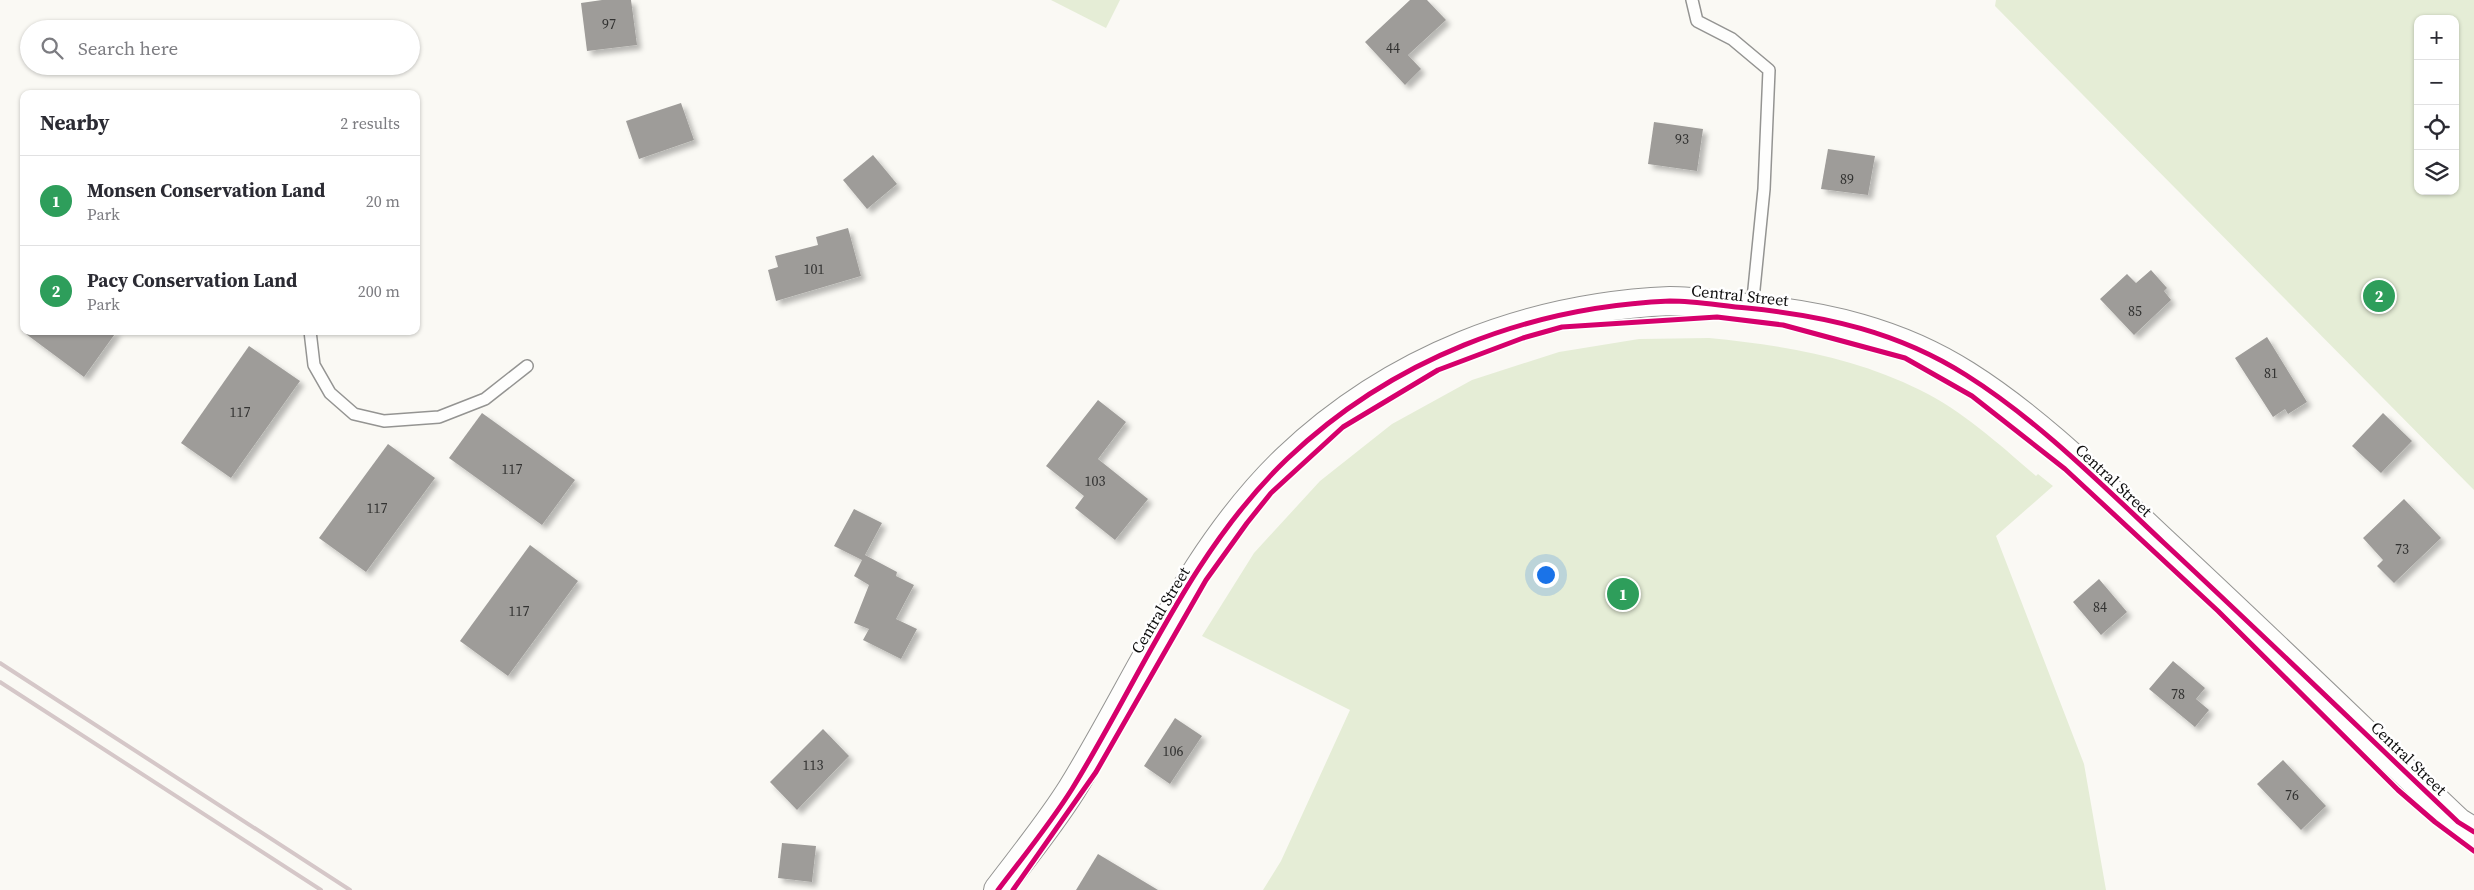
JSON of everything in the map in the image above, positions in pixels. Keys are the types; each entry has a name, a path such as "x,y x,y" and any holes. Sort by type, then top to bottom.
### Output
{"street":[{"name":"Central Street","path":"998,890 1071,790 1188,584 1237,515 1286,460 1335,418 1390,380 1440,355 1493,332 1550,316 1611,306 1676,301 1826,318 1895,338 1963,372 1999,397 2082,465 2458,822 2474,832"}],"lane":[{"path":"1692,0 1697,20 1732,39 1769,70 1764,189 1752,309"},
{"path":"310,335 314,365 330,393 354,414 384,421 439,417 485,399 527,366"}],"green space":[{"path":"1051,0 1120,0 1106,28"},
{"path":"1996,0 2474,0 2474,490 1995,6"},
{"path":"1709,338 1763,344 1817,354 1869,369 1895,379 1936,398 1966,418 2036,476 2038,474 2053,486 1996,536 2084,764 2106,890 1263,890 1281,861 1350,710 1202,636 1254,553 1320,481 1392,424 1472,380 1559,352 1639,339"}],"building":[{"path":"602,0 631,0 637,45 587,51 581,3"},
{"path":"1410,0 1427,0 1446,20 1408,55 1421,69 1405,85 1365,42"},
{"path":"681,103 694,140 639,159 626,121"},
{"path":"1654,122 1703,129 1697,171 1648,164"},
{"path":"1828,149 1875,156 1868,195 1821,189"},
{"path":"873,155 897,184 867,209 843,180"},
{"path":"848,228 861,276 776,301 768,270 778,267 775,256 818,245 816,237"},
{"path":"2151,270 2167,288 2164,291 2171,300 2134,335 2100,299 2127,274 2136,283"},
{"path":"27,335 114,335 84,377"},
{"path":"2267,337 2307,402 2288,414 2285,409 2273,417 2235,358"},
{"path":"249,346 300,381 231,478 181,443"},
{"path":"1098,400 1126,422 1098,459 1148,499 1115,540 1075,508 1084,496 1046,466"},
{"path":"482,413 575,480 542,525 449,458"},
{"path":"2383,413 2412,441 2381,473 2352,446"},
{"path":"388,444 435,478 366,572 319,538"},
{"path":"2404,499 2441,538 2394,583 2377,566 2383,560 2363,538"},
{"path":"854,509 882,523 865,555 897,572 896,576 914,585 896,619 917,629 901,659 863,640 869,629 854,623 869,585 854,576 862,560 834,546"},
{"path":"530,545 578,581 508,676 460,641"},
{"path":"2099,579 2127,612 2101,635 2073,602"},
{"path":"2173,661 2205,688 2196,699 2209,710 2195,727 2149,689"},
{"path":"1175,718 1202,736 1170,784 1144,766"},
{"path":"823,729 849,756 797,810 770,782"},
{"path":"2283,760 2326,806 2301,830 2257,784"},
{"path":"782,843 816,846 812,882 778,878"},
{"path":"1098,854 1158,890 1076,890"}],"railway":[{"path":"0,663 350,890"},
{"path":"0,682 321,890"}],"cycle path":[{"path":"998,890 1064,802 1169,616 1195,574 1253,495 1287,459 1327,424 1371,393 1416,367 1464,345 1513,328 1564,314 1617,305 1670,301 1776,311 1833,321 1888,337 1940,360 1966,375 2019,412 2069,454 2458,822 2474,832"},
{"path":"1013,890 1096,772 1206,580 1271,493 1343,427 1438,370 1523,338 1562,327 1717,317 1783,325 1905,358 1972,396 2065,469 2218,611 2398,790 2435,822 2474,851"}],"place":[{"name":"Pacy Conservation Land","path":"2379,296"},
{"name":"Monsen Conservation Land","path":"1623,594"}]}
